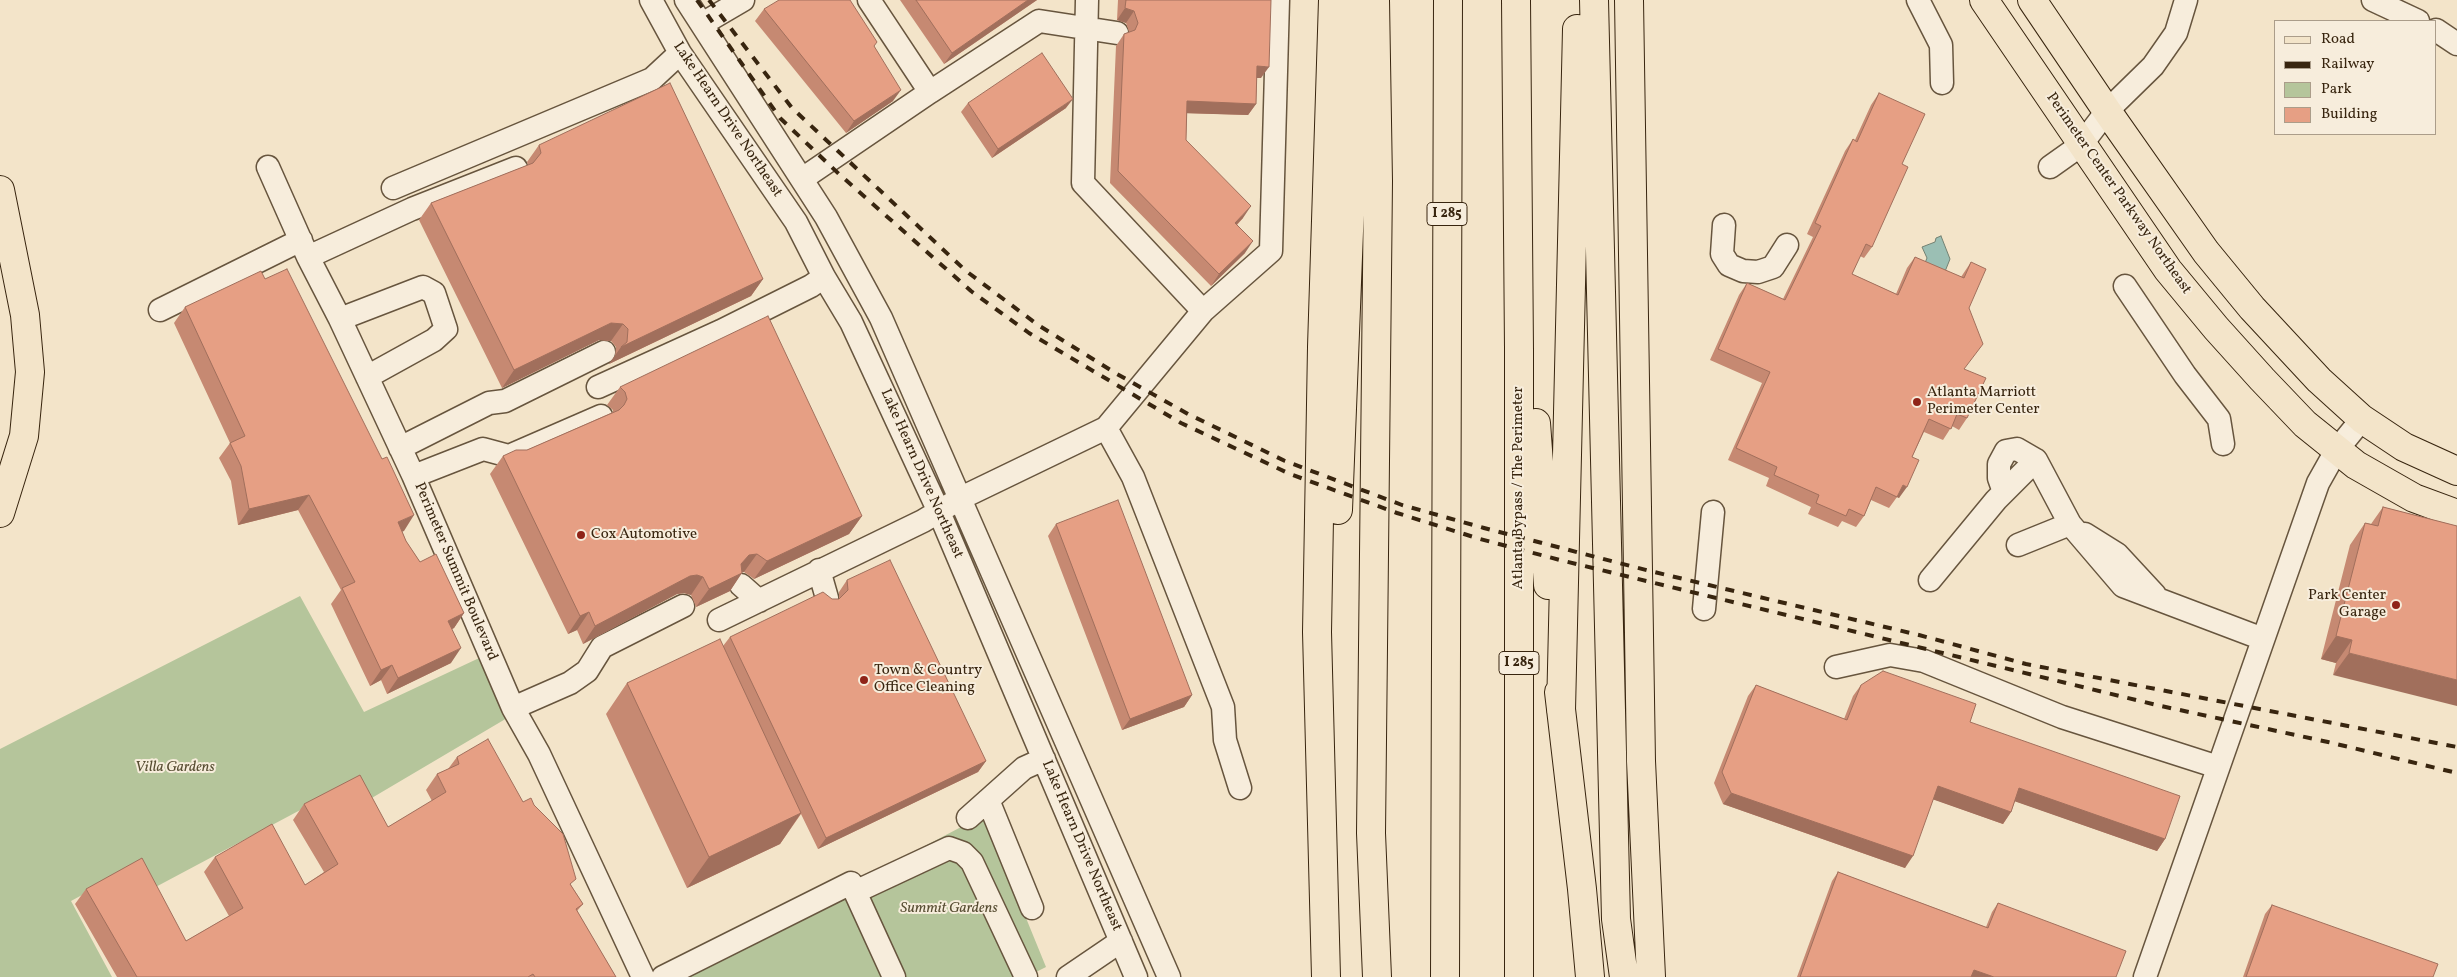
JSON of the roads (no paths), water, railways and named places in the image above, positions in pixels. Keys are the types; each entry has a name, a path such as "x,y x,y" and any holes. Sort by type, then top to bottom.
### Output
{"main road":[{"path":"1326,977 1317,632 1322,347 1333,0"},
{"path":"1323,893 1358,0"},
{"path":"1375,0 1378,181 1371,833 1377,977"},
{"name":"I 285","path":"1445,977 1448,0"},
{"name":"Atlanta Bypass / The Perimeter","path":"1516,0 1519,349 1519,977"},
{"path":"1561,710 1578,0"},
{"path":"1594,0 1616,919 1624,977"},
{"path":"1629,0 1641,762 1651,977"},
{"name":"Perimeter Center Parkway Northeast","path":"1984,0 2168,270 2216,328 2299,418 2336,451 2393,488 2457,514"},
{"path":"2032,0 2106,111 2206,252 2252,308 2320,380 2362,419 2404,447 2457,472"},
{"path":"0,190 25,315 30,372 24,436 0,513"},
{"path":"1519,349 1534,398 1552,625 1590,977"}],"street":[{"name":"Lake Hearn Drive Northeast","path":"651,0 680,53 796,222 824,277 851,322 939,512 1136,977"},
{"name":"Lake Hearn Drive Northeast","path":"686,0 826,217 881,318 962,498 1169,977"},
{"path":"702,24 743,0"},
{"path":"869,0 930,92"},
{"path":"1087,0 1083,183 1202,311"},
{"path":"719,620 1106,428 1202,311 1270,251 1278,0"},
{"path":"1918,0 1941,45 1942,83"},
{"path":"2050,167 2082,145 2106,111 2153,66 2176,33 2186,0"},
{"path":"2374,0 2416,20"},
{"path":"802,179 1039,21 1117,33"},
{"path":"2437,31 2457,44"},
{"path":"393,188 652,79 680,53"},
{"name":"Perimeter Summit Boulevard","path":"268,167 304,248 340,319 414,476 513,708 539,754 643,977"},
{"path":"160,310 304,248 412,209 516,168"},
{"path":"1724,225 1722,254 1729,265 1743,271 1758,272 1773,266 1787,245"},
{"path":"598,387 721,331 811,286 824,277"},
{"path":"2125,286 2185,375 2219,419 2223,444"},
{"path":"340,319 423,287 434,293 446,329 434,340 367,377"},
{"path":"400,448 489,403 505,401 604,352"},
{"path":"414,476 483,449 509,456 600,416"},
{"path":"2145,977 2318,483 2336,451 2362,419"},
{"path":"1106,428 1133,477 1223,707 1225,740 1240,788"},
{"path":"1930,580 2004,492 2036,460 2070,524 2123,586 2264,639"},
{"path":"1704,609 1712,512"},
{"path":"2018,545 2070,524"},
{"path":"819,570 827,598"},
{"path":"741,586 759,601"},
{"path":"513,708 570,682 587,671 602,647 684,606"},
{"path":"1836,667 1890,655 1924,661 2062,717 2218,767"},
{"path":"968,818 1024,768 1044,759"},
{"path":"988,800 1032,908"},
{"path":"854,892 949,848 963,853 972,862 1026,977"},
{"path":"663,977 851,883 894,977"},
{"path":"1068,977 1121,941"}],"water":[{"path":"1941,236 1950,259 1942,279 1922,270 1927,258 1922,247 1935,242 1936,238"}],"railway":[{"path":"697,0 780,118 839,174 971,291 1029,333 1181,423 1290,474 1397,513 1480,539 1560,560 2161,706 2328,742 2457,773"},
{"path":"709,0 792,108 966,271 1038,325 1117,374 1188,414 1285,461 1402,505 1484,528 1650,571 1919,635 2026,664 2457,747"}],"place":[{"name":"Atlanta Marriott Perimeter Center","path":"1917,402"},
{"name":"Cox Automotive","path":"581,535"},
{"name":"Park Center Garage","path":"2396,605"},
{"name":"Town & Country Office Cleaning","path":"864,680"}],"park label":[{"name":"Villa Gardens","path":"175,768"},
{"name":"Summit Gardens","path":"949,909"}]}
